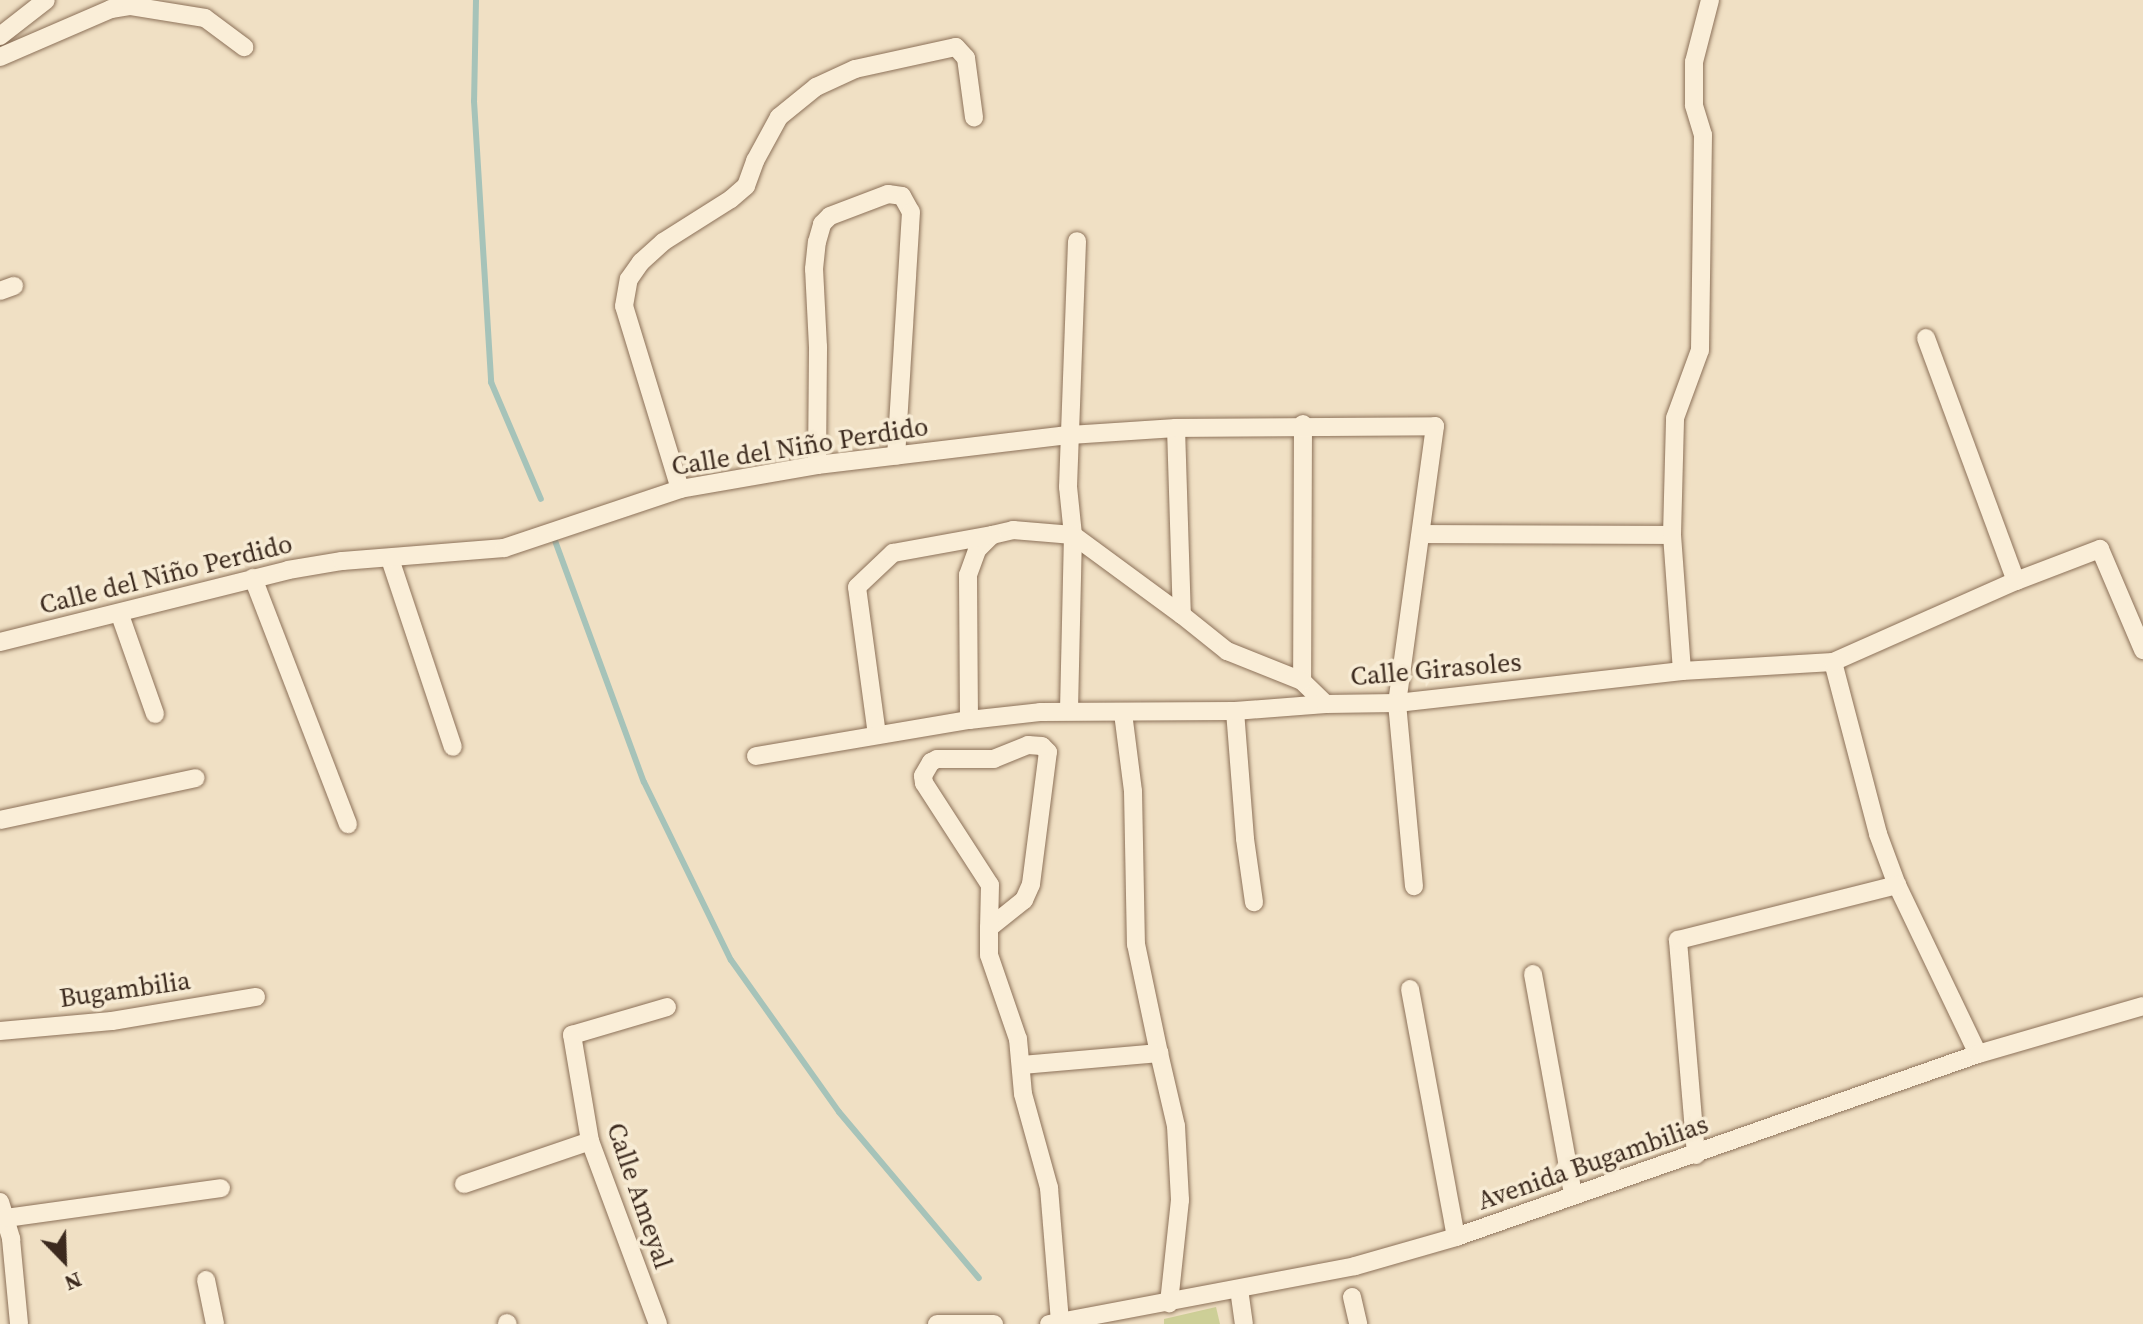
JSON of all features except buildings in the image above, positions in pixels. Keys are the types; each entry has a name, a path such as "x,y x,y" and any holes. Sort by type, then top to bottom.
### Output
{"street":[{"path":"0,36 46,0"},
{"path":"1682,671 1672,535 1675,418 1700,350 1703,135 1694,105 1694,62 1710,0"},
{"path":"0,57 111,9 131,6 205,18 244,47"},
{"path":"680,489 624,306 629,279 641,262 663,242 746,186 755,161 779,117 816,87 855,69 956,47 966,58 974,117"},
{"path":"817,465 818,347 814,269 817,242 822,224 830,216 888,194 902,196 911,212 896,456"},
{"path":"1069,710 1073,535 1068,487 1077,241"},
{"path":"1926,338 2016,581"},
{"path":"1302,681 1303,424"},
{"name":"Calle del Niño Perdido","path":"0,642 120,615 253,578 342,561 504,548 680,489 817,465 1070,435 1303,424 1435,426 1421,534"},
{"path":"1176,428 1182,615"},
{"path":"877,735 857,587 893,553 1013,530 1073,535 1227,651 1302,681 1326,704"},
{"path":"1414,886 1397,703 1421,534 1672,535"},
{"path":"969,720 968,575 977,550 992,535"},
{"name":"Calle Girasoles","path":"756,756 969,720 1069,710 1123,713 1235,711 1326,704 1397,703 1682,671 1833,662 2016,581 2100,549 2143,650"},
{"path":"390,559 453,747"},
{"path":"253,578 348,824"},
{"path":"120,615 155,714"},
{"path":"1833,662 1878,834 1897,885 1978,1054"},
{"path":"1235,711 1245,839 1254,902"},
{"path":"1123,713 1133,791 1136,944 1176,1126 1180,1200 1169,1303"},
{"path":"989,928 1024,900 1031,884 1048,752 1042,746 1028,745 994,759 937,759 923,776 924,783 990,885 989,928 989,955 1018,1039 1023,1094 1049,1188 1060,1323"},
{"path":"0,820 196,778"},
{"path":"1696,1155 1678,940 1897,885"},
{"path":"1533,974 1573,1195"},
{"path":"1410,989 1456,1237"},
{"name":"Bugambilia","path":"0,1031 112,1021 256,997"},
{"name":"Avenida Bugambilias","path":"1049,1324 1355,1266 1456,1237 1978,1054 2143,1006"},
{"name":"Calle Ameyal","path":"658,1324 590,1141 572,1035 667,1007"},
{"path":"1022,1065 1159,1053"},
{"path":"464,1184 590,1141"},
{"path":"19,1324 3,1210 221,1188"},
{"path":"206,1280 215,1324"},
{"path":"1239,1289 1244,1324"},
{"path":"1352,1297 1358,1324"},
{"path":"937,1324 994,1324"}],"green space":[{"path":"1216,1307 1220,1324 1164,1324 1164,1319"}],"waterway":[{"path":"476,0 474,101 491,382 541,499"},
{"path":"554,538 644,782 731,960 839,1112 979,1278"}]}
